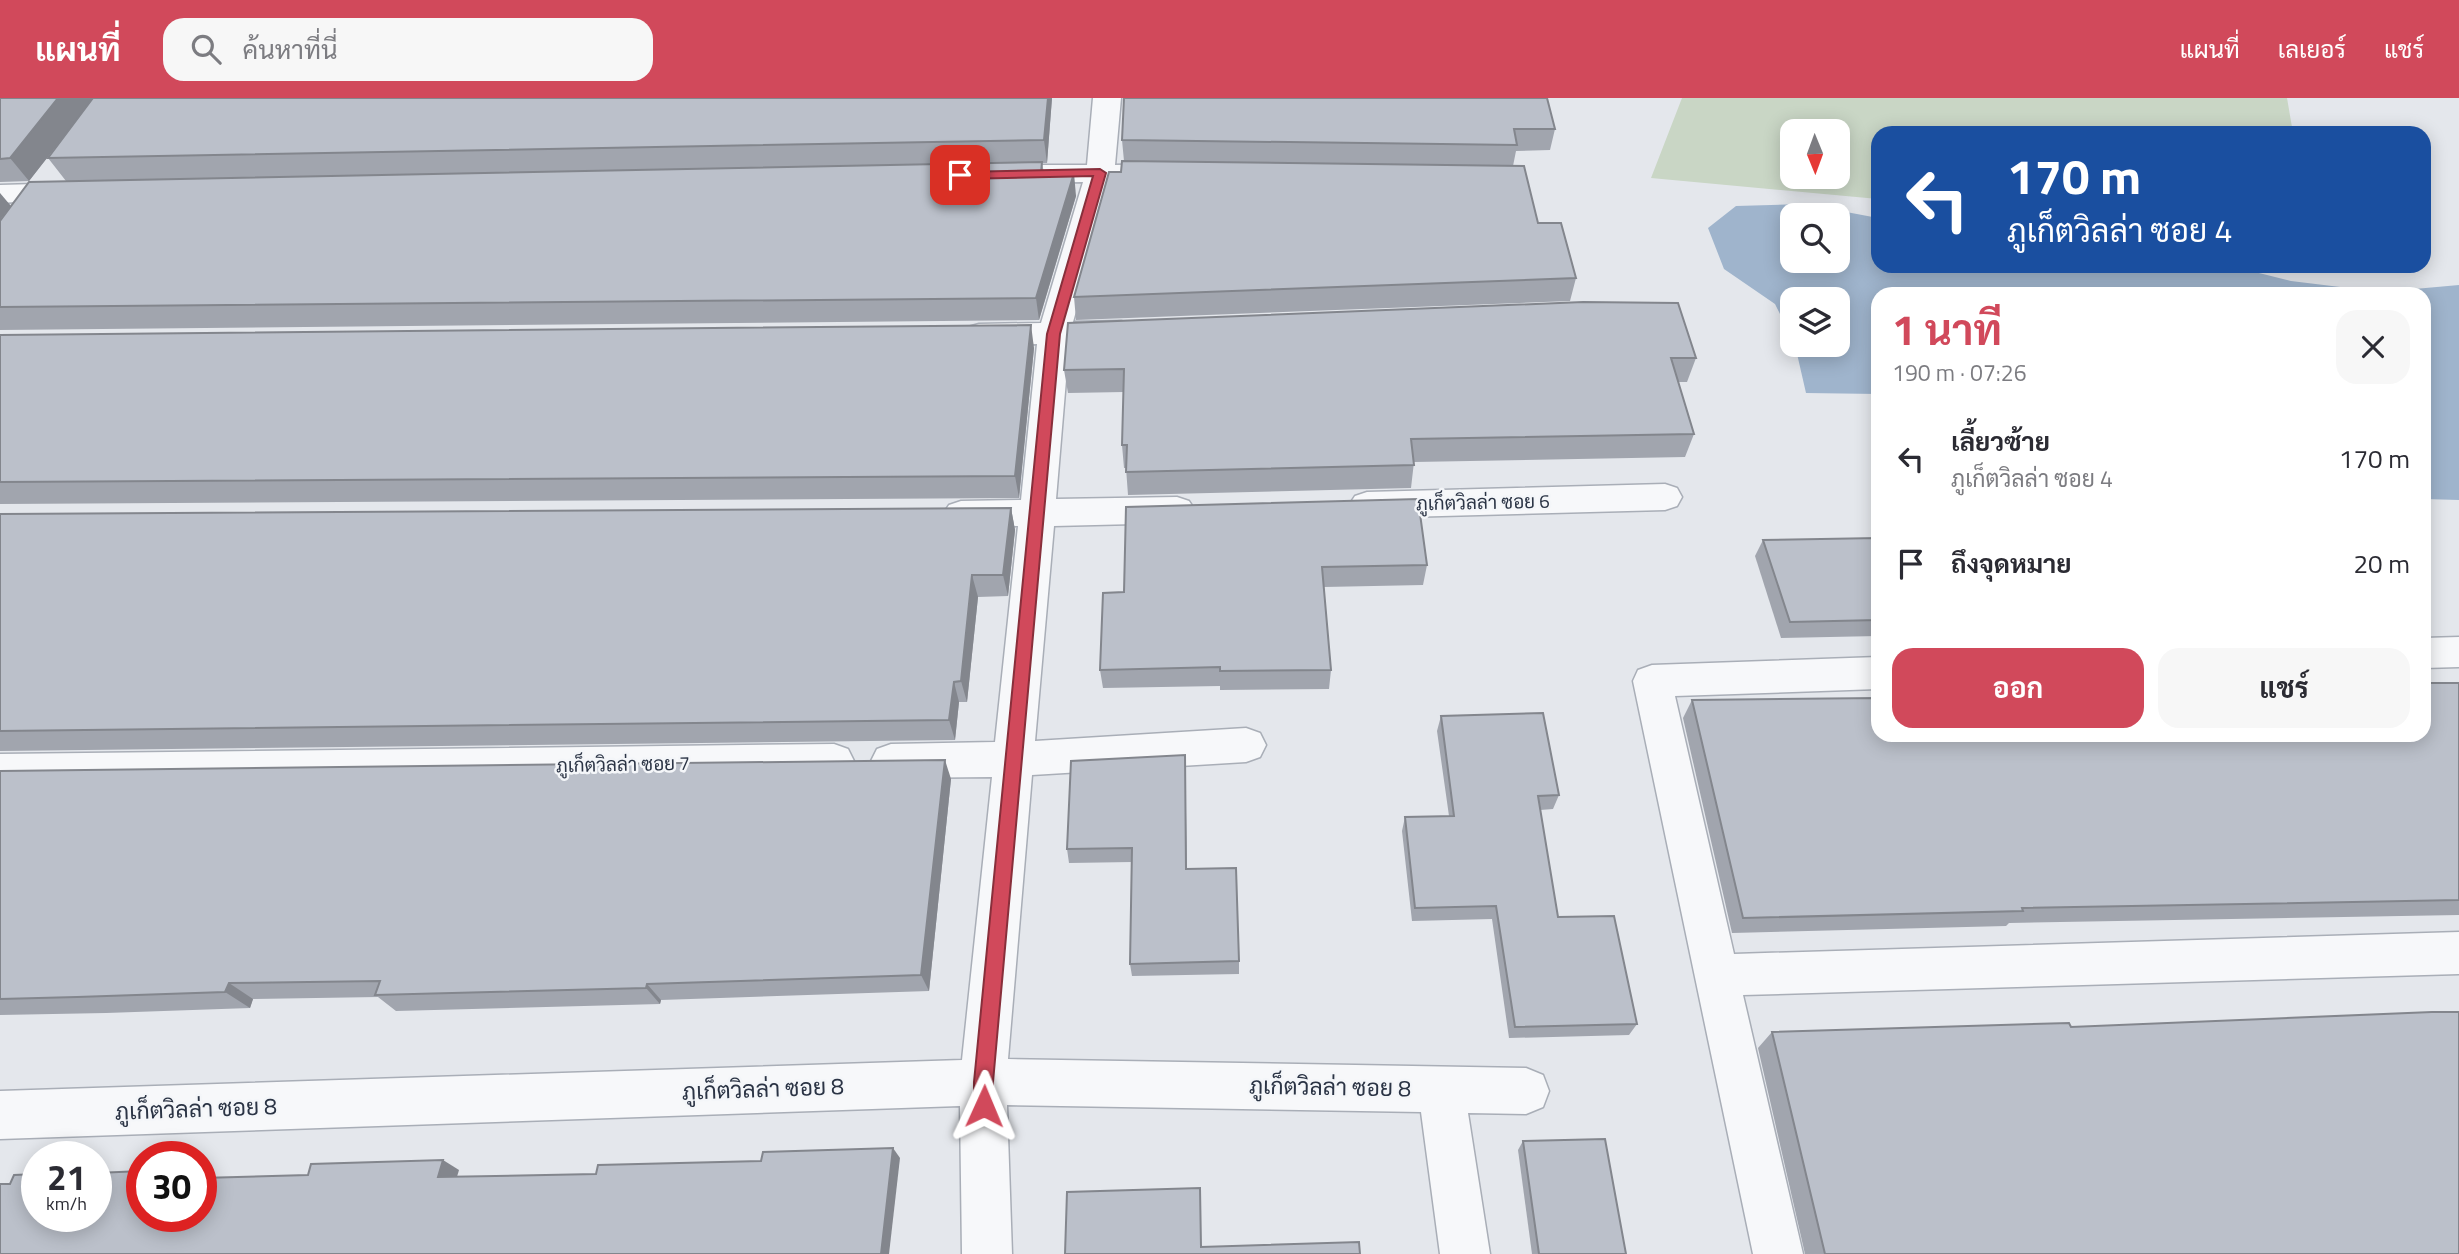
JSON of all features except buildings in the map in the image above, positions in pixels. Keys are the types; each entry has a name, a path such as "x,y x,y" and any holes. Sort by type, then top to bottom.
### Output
{"street":[{"path":"987,1254 983,1082 1054,334 1100,173 1107,98"},
{"path":"15,224 62,161"},
{"path":"988,175 1184,174"},
{"path":"0,194 94,191"},
{"path":"957,335 1150,331"},
{"name":"ภูเก็ตวิลล่า ซอย 6","path":"1330,506 1665,497"},
{"path":"926,514 1205,509"},
{"path":"2431,653 2459,652"},
{"path":"1778,1254 1652,681 1871,673"},
{"name":"ภูเก็ตวิลล่า ซอย 7","path":"0,771 1015,759 1246,745"},
{"path":"1718,975 2459,953"},
{"name":"ภูเก็ตวิลล่า ซอย 8","path":"0,1115 983,1082 1526,1091"},
{"path":"1441,1089 1465,1254"}],"green space":[{"path":"1682,98 2287,98 2292,126 1871,126 1871,198 1651,178"}],"water":[{"path":"1780,205 1780,273 1850,273 1850,213 1871,217 1871,273 2259,273 2291,281 2340,287 1871,287 1871,394 1806,393 1798,357 1850,357 1850,287 1780,287 1780,314 1775,304 1724,269 1708,228 1736,206"},
{"path":"2459,285 2459,500 2431,499 2431,288"}],"route":[{"path":"960,175 1100,173 1054,334 983,1082 984,1106"}]}
